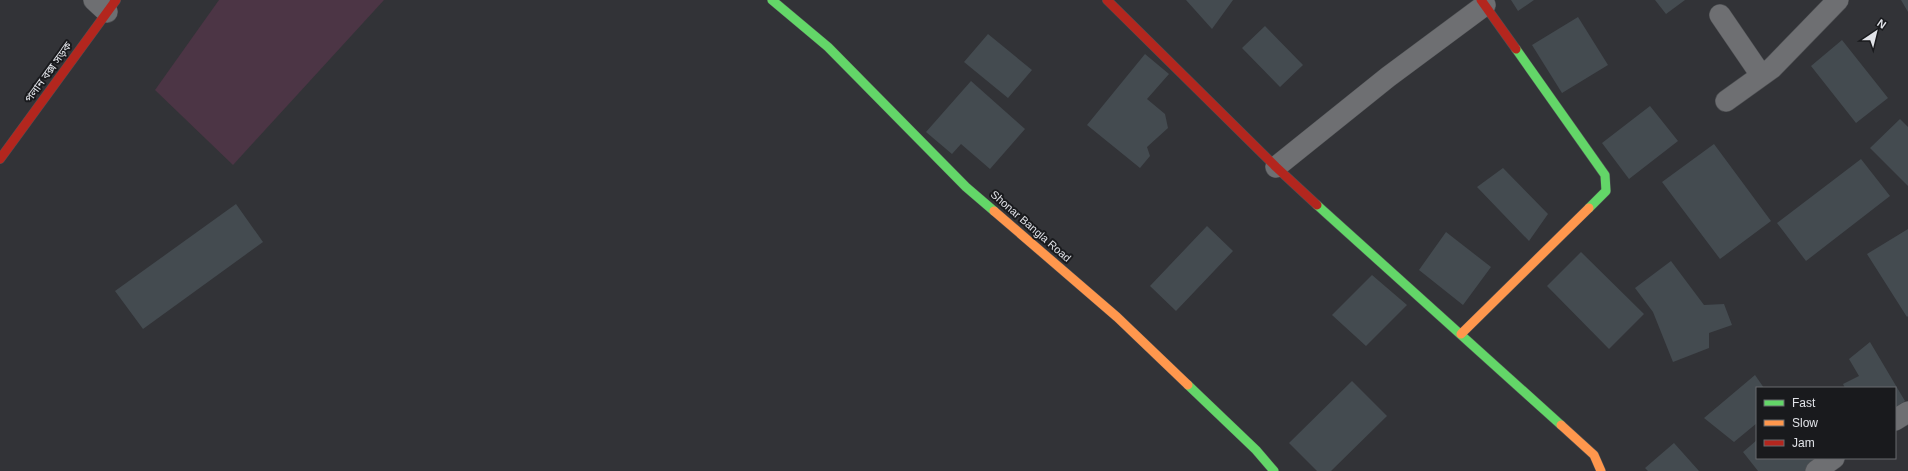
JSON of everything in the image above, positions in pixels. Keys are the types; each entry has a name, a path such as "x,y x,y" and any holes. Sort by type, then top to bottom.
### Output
{"street":[{"name":"Shonar Bangla Road","path":"772,0 828,47 966,187 1117,317 1256,450 1274,471"},
{"path":"1107,0 1276,167 1416,296 1461,334 1485,358 1594,455 1601,471"},
{"path":"1726,101 1772,68 1838,0"},
{"path":"1276,167 1483,2 1605,175 1606,191 1461,334"},
{"name":"পলান বক্স সড়ক","path":"0,159 106,4"},
{"path":"1720,15 1762,75"},
{"path":"1896,419 1908,412"},
{"path":"1816,471 1833,459"}],"shaded area":[{"path":"219,0 384,0 233,165 155,90"}],"building":[{"path":"1186,0 1233,0 1212,29"},
{"path":"1511,0 1534,0 1518,11"},
{"path":"1655,0 1685,0 1666,14"},
{"path":"1901,0 1908,0 1908,12"},
{"path":"1578,17 1608,65 1562,93 1532,45"},
{"path":"1265,26 1303,65 1280,87 1242,48"},
{"path":"988,34 1032,70 1008,98 964,62"},
{"path":"1842,40 1888,98 1856,123 1811,66"},
{"path":"1145,54 1169,74 1147,99 1165,114 1168,128 1147,147 1150,156 1140,168 1087,125"},
{"path":"971,81 1025,129 990,169 961,144 952,154 926,132"},
{"path":"1650,106 1678,141 1629,179 1602,143"},
{"path":"1900,119 1908,127 1908,186 1870,148"},
{"path":"1714,144 1771,221 1720,259 1662,182"},
{"path":"1861,159 1890,196 1806,261 1777,223"},
{"path":"1503,168 1548,214 1529,241 1477,187"},
{"path":"236,204 263,242 143,329 115,291"},
{"path":"1207,226 1233,251 1176,311 1150,286"},
{"path":"1908,229 1908,316 1907,317 1867,254"},
{"path":"1446,232 1491,267 1463,305 1419,270"},
{"path":"1581,252 1644,314 1609,349 1547,286"},
{"path":"1671,261 1704,305 1724,304 1732,325 1709,333 1709,348 1673,362 1653,312 1635,288"},
{"path":"1372,275 1407,305 1366,346 1332,315"},
{"path":"1870,342 1905,401 1896,407 1896,387 1844,387 1843,384 1859,376 1849,359"},
{"path":"1755,375 1763,387 1756,387 1756,424 1734,442 1704,418"},
{"path":"1352,381 1387,416 1331,471 1317,471 1289,443"},
{"path":"1756,441 1756,459 1816,459 1820,463 1810,471 1758,471 1743,452"},
{"path":"1674,443 1699,471 1648,471 1645,468"}],"traffic: fast":[{"path":"772,0 828,47 966,187 994,211"},
{"path":"1516,49 1605,175 1606,191 1589,208"},
{"path":"1317,205 1561,425"},
{"path":"1188,385 1256,450 1274,471"}],"traffic: slow":[{"path":"1461,334 1589,208"},
{"path":"994,211 1117,317 1188,385"},
{"path":"1561,425 1594,455 1601,471"}],"traffic: jam":[{"path":"0,159 116,0"},
{"path":"1107,0 1276,167 1317,205"},
{"path":"1481,0 1516,49"}]}
